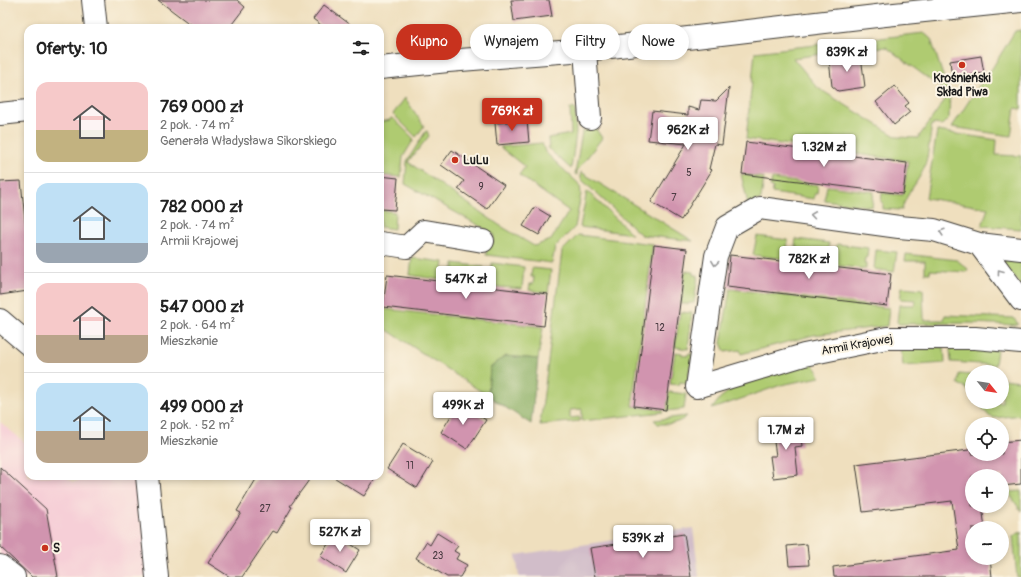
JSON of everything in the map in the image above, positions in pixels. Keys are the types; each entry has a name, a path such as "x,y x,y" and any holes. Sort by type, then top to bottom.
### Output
{"street":[{"path":"93,0 96,24"},
{"path":"620,46 885,14 1021,1"},
{"path":"384,68 561,52"},
{"path":"587,60 590,118"},
{"path":"0,114 24,111"},
{"name":"Armii Krajowej","path":"979,244 934,230 899,227 760,208 727,227 716,256 697,387 804,355 887,338 974,338 1021,342"},
{"path":"384,244 408,247 424,231 483,241"},
{"path":"979,244 1021,249"},
{"path":"979,244 1021,300"},
{"path":"0,320 24,341"},
{"path":"147,480 157,577"},
{"path":"0,566 14,577"}],"shaded area":[{"path":"0,422 24,442 24,480 70,480 73,482 90,480 140,480 151,577 0,577"},
{"path":"693,528 699,577 519,577 516,555"}],"green space":[{"path":"1021,30 1021,109 1015,108 1011,136 952,127 984,78 988,75 1015,31"},
{"path":"924,33 931,39 947,88 950,91 949,118 942,125 932,124 925,164 906,199 902,210 883,209 883,202 881,202 882,193 903,195 908,161 746,139 755,52 858,40 859,49 793,58 818,88 897,137 918,138 949,94 886,47 872,48 871,39"},
{"path":"405,98 424,126 416,137 393,114"},
{"path":"570,108 575,109 576,133 571,169 549,149 548,138 571,134"},
{"path":"391,118 394,119 414,139 403,157 401,177 384,175 384,121 390,120"},
{"path":"594,126 602,138 577,171 577,175 575,174 582,132"},
{"path":"426,131 429,136 408,162 499,225 534,246 551,240 569,211 519,175 525,167 500,147 542,143 545,152 580,185 581,194 575,227 555,247 552,263 486,255 487,242 493,243 494,234 405,184 407,161"},
{"path":"937,131 997,140 996,155 1021,156 1021,229 982,226 988,208 926,198"},
{"path":"581,172 693,241 641,235 581,179"},
{"path":"741,174 764,178 761,199 748,204"},
{"path":"772,179 818,185 817,193 815,193 814,199 772,193 773,188 770,187"},
{"path":"827,186 874,192 872,207 824,200"},
{"path":"587,191 632,234 580,227"},
{"path":"384,211 395,212 394,229 384,228"},
{"path":"578,235 653,244 632,406 664,410 663,412 582,421 582,409 570,410 570,418 580,417 580,421 540,425 562,251"},
{"path":"757,236 788,240 786,259 753,255"},
{"path":"796,239 829,243 828,250 825,250 824,257 827,258 826,264 793,260 798,246 795,246"},
{"path":"837,244 868,248 867,257 865,258 864,264 866,264 866,269 833,265"},
{"path":"876,250 897,252 894,272 874,269"},
{"path":"906,254 957,260 968,269 966,272 930,270 930,273 925,273 925,261 905,261"},
{"path":"1007,255 1021,257 1021,286 1004,264 1004,259"},
{"path":"412,258 444,262 442,280 410,275"},
{"path":"454,263 484,267 483,272 481,272 480,279 482,279 482,285 449,280 451,269 454,269"},
{"path":"492,263 524,267 522,289 490,286"},
{"path":"532,268 551,270 548,293 529,290 530,284 533,284 534,277 531,277"},
{"path":"685,271 693,272 693,275 698,275 694,303 681,304"},
{"path":"902,287 923,289 924,320 944,320 945,315 1014,318 1018,324 899,324 897,322 899,305 915,305 916,300 900,299"},
{"path":"730,289 889,308 887,326 814,335 741,354 740,350 725,352 721,343"},
{"path":"384,309 543,327 538,359 505,356 490,368 488,396 384,328"},
{"path":"680,312 692,313 688,349 675,347"},
{"path":"944,347 945,363 903,366 901,349"},
{"path":"954,347 997,349 995,365 951,362 950,349"},
{"path":"675,352 682,353 682,355 687,356 688,354 692,354 687,385 686,383 680,382 679,385 670,384"},
{"path":"505,356 538,359 531,424 488,396 490,368"},
{"path":"810,362 817,369 820,377 781,385 712,409 720,398 735,387"},
{"path":"959,374 965,374 965,387 958,384"},
{"path":"1009,380 1021,381 1021,415 1004,417 989,416 983,409 1009,409"},
{"path":"669,392 686,394 684,409 667,411"},
{"path":"687,416 680,421 670,424 658,424 654,420"},
{"path":"1021,491 1021,511 1009,493 1009,492"},
{"path":"1021,532 1021,577 1017,577 1013,536"}],"building":[{"path":"158,0 237,0 245,7 232,24 190,24"},
{"path":"511,0 549,0 552,16 514,21"},
{"path":"324,5 350,24 320,24 313,19"},
{"path":"861,56 865,87 838,91 832,86 829,60"},
{"path":"981,56 984,73 952,78 950,61"},
{"path":"895,86 909,103 905,106 910,112 894,125 876,102"},
{"path":"729,88 722,145 715,144 709,169 712,170 681,220 651,202 686,144 648,140 652,111 688,115 688,107 699,110 701,100 716,101"},
{"path":"527,120 529,142 497,145 495,123"},
{"path":"746,142 907,163 903,194 742,174"},
{"path":"452,150 504,185 487,209 458,189 464,181 441,165"},
{"path":"384,176 398,178 395,210 384,209"},
{"path":"21,181 24,210 24,292 0,295 0,182"},
{"path":"535,207 550,216 539,235 523,226"},
{"path":"654,245 687,249 666,410 634,406"},
{"path":"730,255 891,274 887,306 727,287"},
{"path":"387,275 548,294 544,326 384,307"},
{"path":"459,403 486,420 467,449 441,432"},
{"path":"799,424 802,446 795,447 798,475 773,478 770,456 776,456 772,428"},
{"path":"1021,440 1021,484 1009,485 1009,469 965,469 965,513 983,513 984,521 965,521 965,565 991,565 992,577 834,577 833,567 959,550 952,501 863,512 856,464 965,450 965,461 1009,461 1009,441"},
{"path":"403,444 433,462 417,488 387,469"},
{"path":"0,467 46,509 58,577 32,577 0,547"},
{"path":"256,480 309,480 290,506 292,507 277,533 273,531 242,577 230,577 208,563 241,513 237,511"},
{"path":"338,480 374,480 364,496"},
{"path":"437,533 458,546 454,551 459,554 456,559 467,565 460,577 447,577 416,558 426,542 430,545"},
{"path":"335,534 360,550 346,573 320,556"},
{"path":"684,534 691,577 595,577 590,548"},
{"path":"807,544 809,565 789,566 787,546"}],"place":[{"name":"Krośnieński Skład Piwa","path":"962,65"},
{"name":"LuLu","path":"455,160"},
{"name":"S","path":"45,548"}]}
